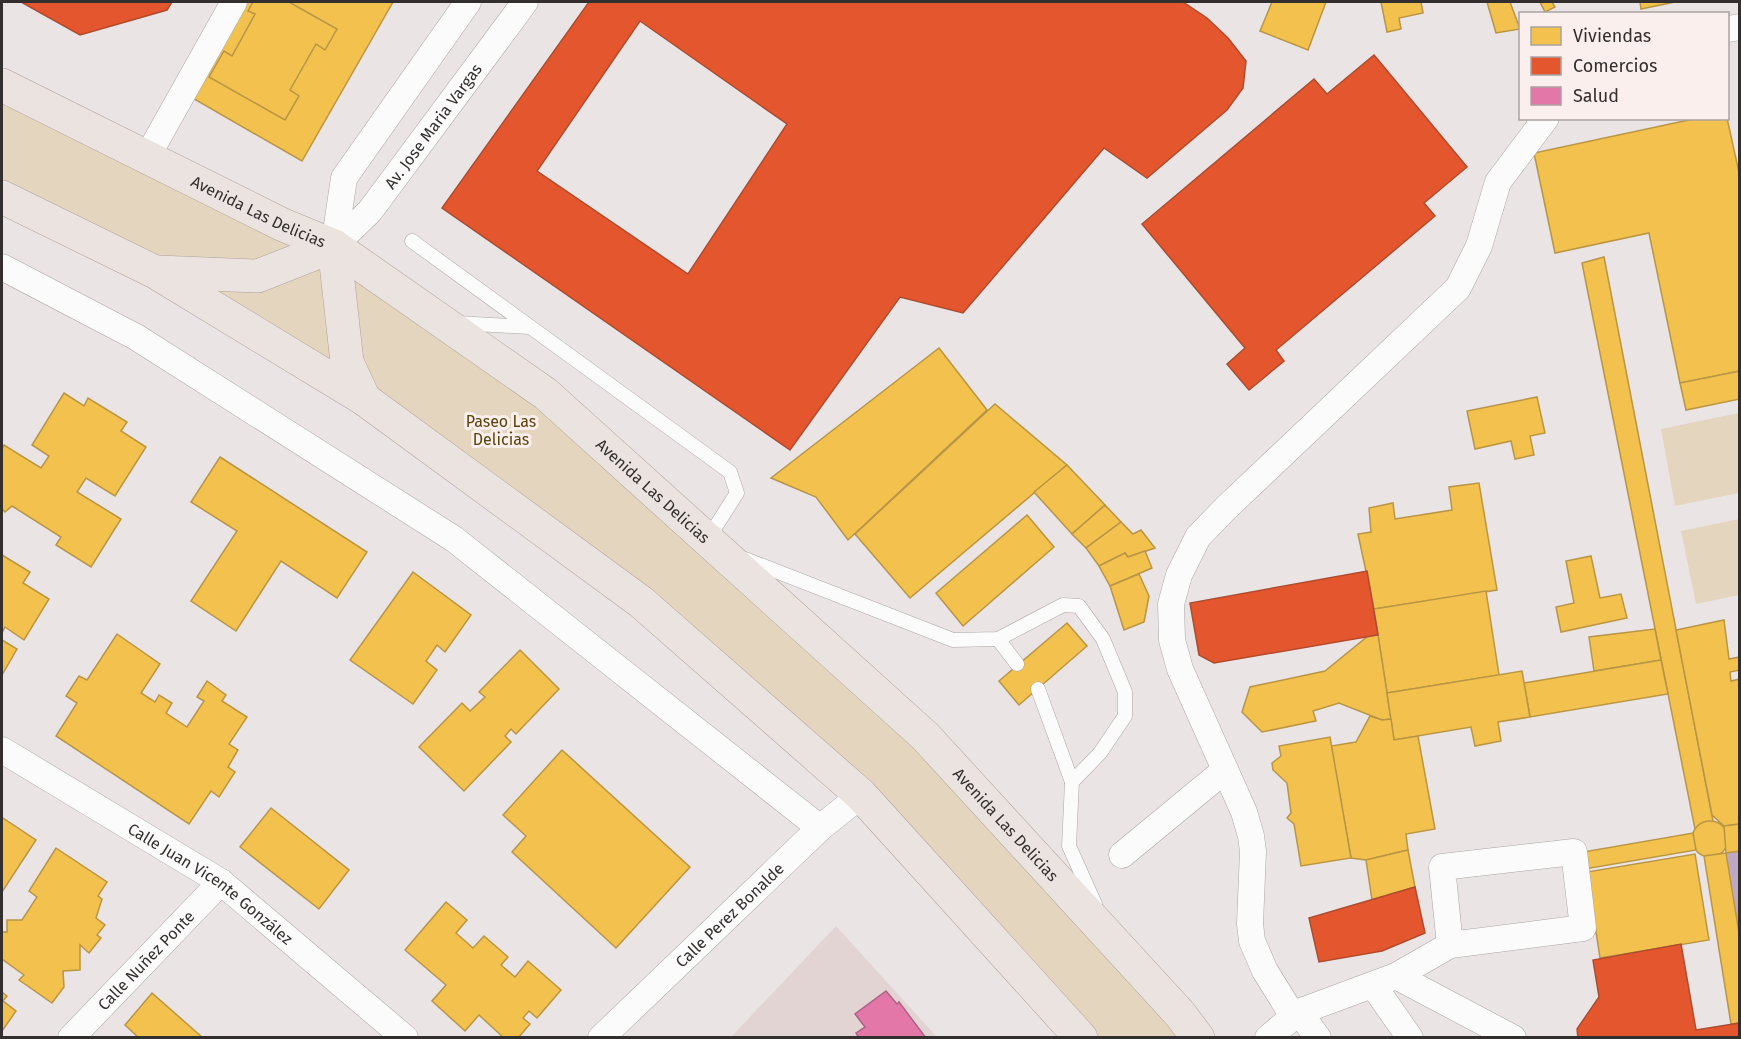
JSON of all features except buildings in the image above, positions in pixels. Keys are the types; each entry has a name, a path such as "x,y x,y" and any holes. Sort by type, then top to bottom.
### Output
{"main road":[{"name":"Avenida Las Delicias","path":"2,84 281,224 334,246 546,394 926,736 1180,1014 1198,1038"},
{"path":"2,197 155,272 364,399 641,602 861,795 1081,1038"},
{"path":"155,272 258,276 334,246 347,362 364,399"}],"street":[{"path":"147,157 234,2"},
{"path":"334,246 344,178 468,2"},
{"name":"Av. Jose Maria Vargas","path":"334,246 370,211 525,2"},
{"path":"1318,1038 1296,1014 1265,971 1251,941 1253,851 1251,836 1244,813 1180,669 1172,640 1171,604 1179,575 1198,537 1458,288 1479,246 1498,182 1544,120"},
{"path":"2,267 136,337 454,539 820,828"},
{"name":"Calle Juan Vicente González","path":"2,750 221,882 405,1038"},
{"path":"1122,855 1225,770"},
{"name":"Calle Perez Bonalde","path":"601,1038 820,828 861,795"},
{"path":"1268,1038 1296,1014 1384,980 1450,945 1583,928 1574,852 1442,867 1450,945"},
{"name":"Calle Nuñez Ponte","path":"71,1038 221,882"},
{"path":"1384,980 1410,1038"},
{"path":"1384,980 1513,1038"}],"lane":[{"path":"412,241 730,472 737,493 712,544 953,640 998,639 1063,605 1078,606 1103,639 1125,692 1125,716 1100,753 1072,782"},
{"path":"443,323 530,327"},
{"path":"998,639 1017,664"},
{"path":"1038,689 1072,782 1069,846 1109,936"}],"shaded area":[{"path":"1739,851 1739,939 1726,853"},
{"path":"836,926 937,1037 730,1038"}],"green space":[{"name":"Paseo Las Delicias","path":"2,85 224,196 546,394 925,736 1198,1037 1081,1037 861,795 364,399 2,198"},
{"path":"1739,413 1739,493 1675,506 1661,429"},
{"path":"1739,519 1739,595 1696,604 1681,531"}]}
